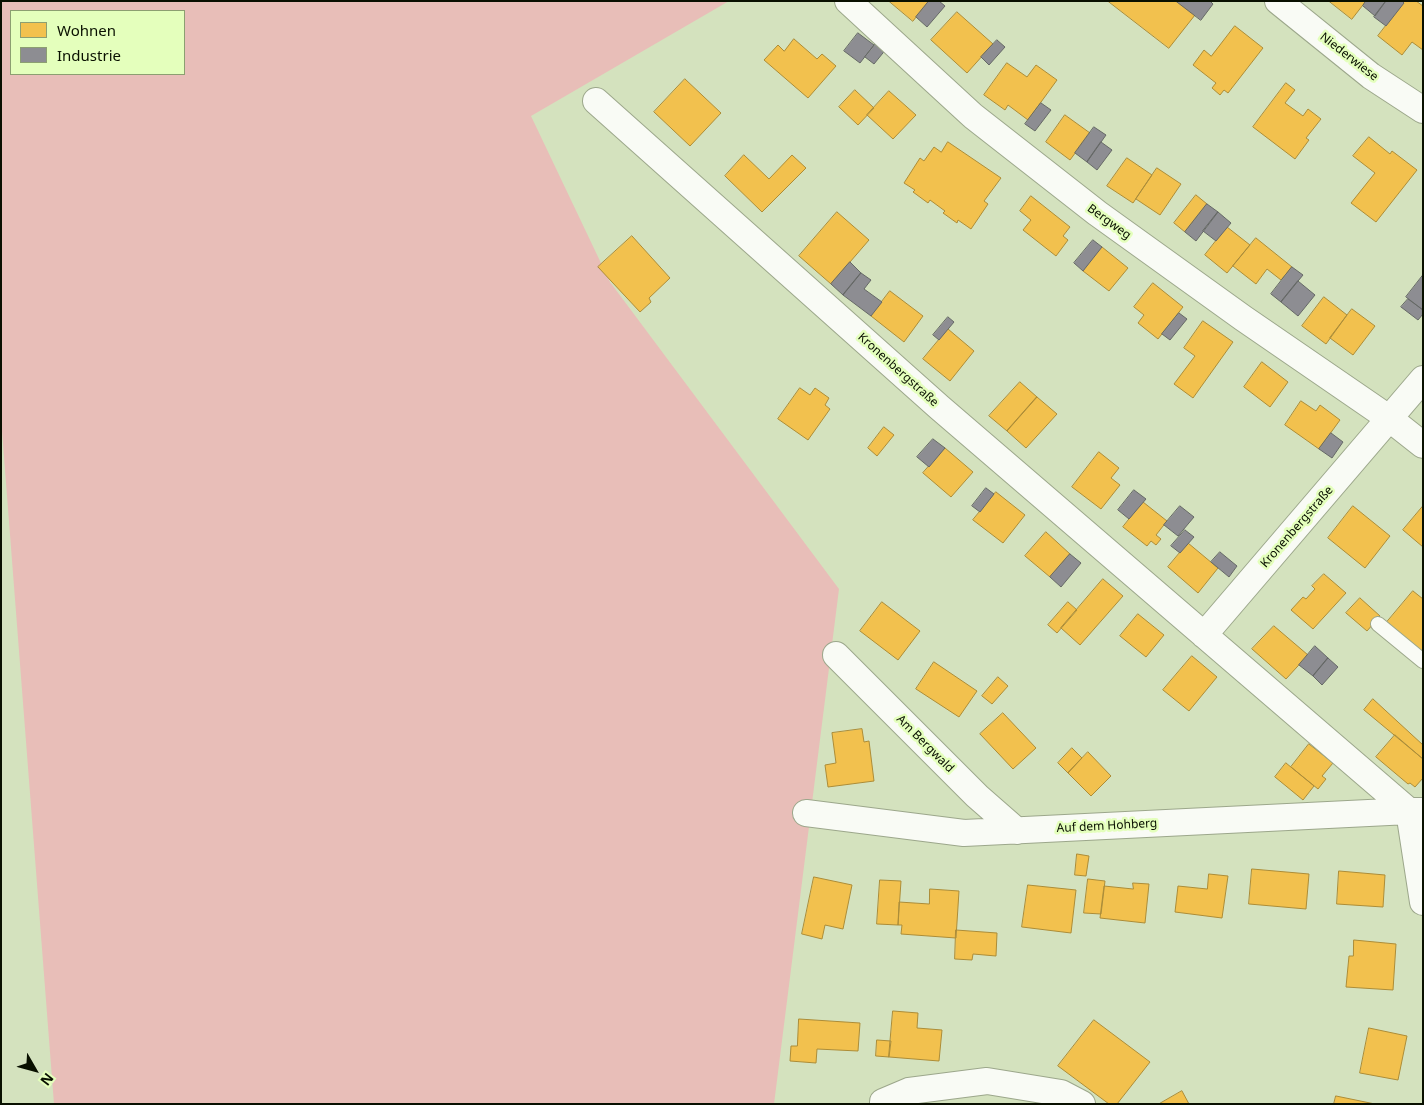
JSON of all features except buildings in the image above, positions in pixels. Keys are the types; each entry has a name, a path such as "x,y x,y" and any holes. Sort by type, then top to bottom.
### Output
{"street":[{"name":"Bergweg","path":"848,1 973,116 1097,213 1242,318 1390,418 1423,446"},
{"name":"Niederwiese","path":"1278,1 1371,76 1423,110"},
{"name":"Kronenbergstraße","path":"596,101 939,407 1204,635 1416,811"},
{"path":"1390,418 1423,379"},
{"name":"Kronenbergstraße","path":"1204,635 1390,418"},
{"name":"Am Bergwald","path":"836,655 977,796 1017,831"},
{"path":"1416,811 1423,902"},
{"name":"Auf dem Hohberg","path":"806,813 964,833 1416,811"},
{"path":"883,1104 883,1102 909,1091 986,1081 1060,1093 1082,1104"}],"lane":[{"path":"1378,624 1423,660"}],"shaded area":[{"path":"1,1 729,1 531,116 610,282 839,589 774,1104 54,1104 1,418"}]}
